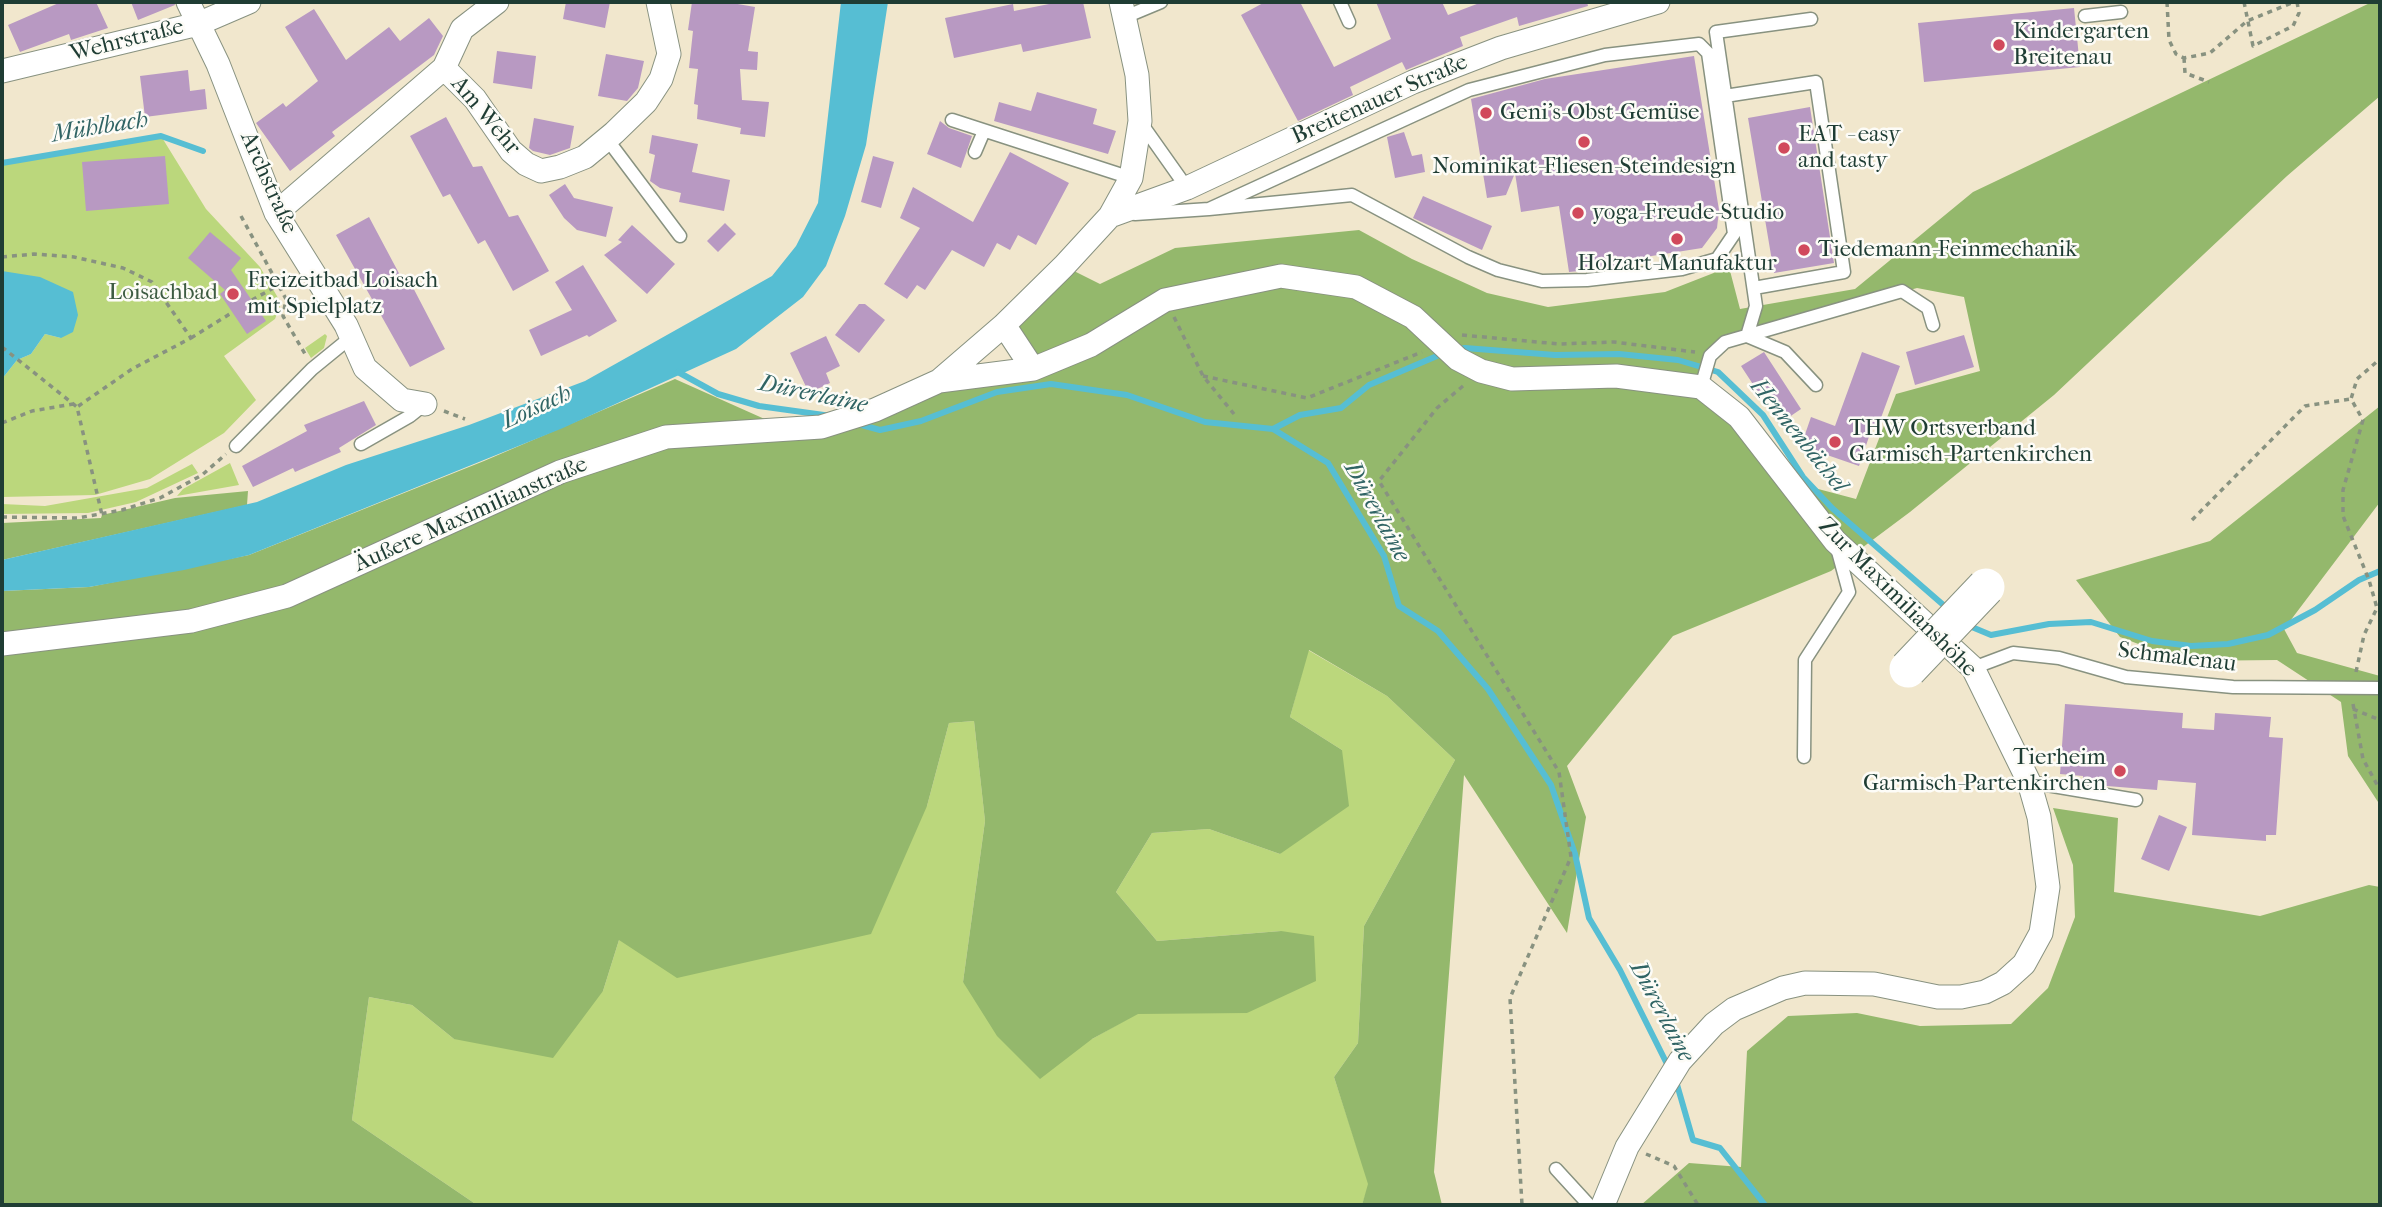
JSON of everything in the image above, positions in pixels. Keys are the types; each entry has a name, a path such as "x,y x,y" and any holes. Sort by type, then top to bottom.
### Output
{"main road":[{"path":"1909,670 1986,587"}],"street":[{"name":"Archstraße","path":"188,2 218,64 276,213 346,325 366,368 383,386 402,400 425,404"},
{"name":"Wehrstraße","path":"2,71 198,24 249,2"},
{"name":"Am Wehr","path":"276,213 444,68 462,29 497,2"},
{"name":"Am Wehr","path":"444,68 475,99 511,151 541,171 585,158 646,102 661,79 669,54 658,2"},
{"name":"Breitenauer Straße","path":"1110,216 1187,188 1413,82 1513,45 1658,2"},
{"name":"Äußere Maximilianstraße","path":"2,644 191,621 287,596 553,475 666,437 821,427 875,410 939,381 1004,325 1110,216 1131,178 1140,121 1137,75 1123,9"},
{"path":"939,381 1033,369 1091,345 1165,300 1280,276 1356,287 1450,340 1458,359 1481,371 1512,379 1616,376 1702,383"},
{"path":"1004,325 1033,369"},
{"name":"Zur Maximilianshöhe","path":"1603,1205 1627,1147 1662,1088 1680,1061 1724,1016 1783,988 1839,981 1874,984 1938,997 1961,998 1985,992 2003,983 2024,964 2041,933 2048,887 2039,817 2029,782 1973,668 1835,541 1739,417 1702,383"}],"lane":[{"path":"1123,9 1161,2"},
{"path":"1340,2 1349,22"},
{"path":"2085,16 2121,12"},
{"path":"1747,337 1756,306 1716,33 1811,19"},
{"path":"1110,216 1209,209 1352,195 1468,257 1498,270 1542,281 1587,280 1682,269 1717,259 1734,234 1708,53 1699,44 1605,55 1469,90 1209,209"},
{"path":"1725,96 1816,82 1844,272 1754,288"},
{"path":"952,120 1131,178"},
{"path":"1140,121 1187,188"},
{"path":"975,152 984,131"},
{"path":"607,139 680,236"},
{"path":"1702,383 1710,356 1725,342 1902,292 1928,308 1933,326"},
{"path":"1747,337 1785,352 1816,385"},
{"path":"236,446 314,368 350,338"},
{"path":"360,444 410,416 425,404"},
{"path":"1804,757 1805,660 1849,592 1835,541"},
{"name":"Schmalenau","path":"1973,668 2013,653 2059,658 2126,677 2153,680 2233,687 2380,688"},
{"path":"2029,782 2136,800"},
{"path":"1556,1169 1589,1205"}],"path":[{"path":"2167,2 2169,40 2176,54 2184,58 2210,52 2247,20 2295,2 2299,13 2294,26 2253,46 2247,20 2244,2"},
{"path":"2184,58 2185,73 2209,82"},
{"path":"242,216 286,299 283,316 287,326 314,368"},
{"path":"2,257 34,254 74,257 123,268 152,282 191,338"},
{"path":"252,300 310,267"},
{"path":"1165,300 1203,376 1234,414"},
{"path":"2,423 32,411 75,406 132,369 233,312"},
{"path":"1203,376 1307,398 1450,340 1559,344 1627,343 1677,348 1710,356"},
{"path":"2,347 75,406 102,515"},
{"path":"2380,359 2357,379 2351,399 2363,420 2343,491 2343,516 2369,580 2377,608 2364,635 2354,686 2353,709 2363,759 2380,790"},
{"path":"1481,371 1437,408 1379,481 1559,772 1572,857 1510,998 1522,1205"},
{"path":"2192,520 2305,406 2351,399"},
{"path":"2,517 78,518 102,515 160,498 202,475 236,446"},
{"path":"2353,709 2380,720"},
{"path":"1627,1147 1674,1166 1698,1205"}],"green space":[{"path":"2372,2 2380,2 2380,96 2287,176 2054,395 1910,512 1831,571 1673,636 1567,766 1586,817 1567,933 1464,775 1434,1172 1442,1205 1362,1205 1368,1184 1334,1077 1358,1043 1364,926 1455,760 1387,696 1309,650 1290,717 1342,750 1349,806 1280,854 1209,829 1152,833 1116,892 1157,941 1281,931 1314,936 1316,981 1247,1013 1138,1014 1092,1039 1040,1079 997,1036 963,982 985,821 974,721 949,723 927,806 871,934 677,978 619,940 603,991 553,1058 454,1039 412,1005 369,997 352,1120 477,1205 2,1205 2,591 89,587 249,555 484,461 675,379 787,429 939,381 1032,369 1004,325 1064,266 1100,284 1175,248 1359,230 1412,259 1487,293 1548,307 1665,292 1729,267 1740,309 1855,289 1973,192","holes":["1917,288 1964,297 1980,371 1896,394 1856,499 1788,481 1701,387 1725,342"]},
{"name":"Loisachbad","path":"161,136 206,209 260,267 281,303 275,319 224,356 256,400 224,433 150,479 95,495 2,497 2,379 17,360 31,354 45,334 61,338 2,271 2,163"},
{"path":"325,334 327,336 324,348 311,358 305,348"},
{"path":"2380,406 2380,502 2284,629 2297,653 2380,676 2380,805 2348,756 2341,702 2277,660 2183,661 2120,637 2076,580 2210,541"},
{"path":"230,463 239,485 177,496 183,489"},
{"path":"192,464 198,473 136,502 88,513 2,514 2,504 45,506 147,488"},
{"path":"248,491 247,505 2,560 2,523 101,518 102,515 175,498"},
{"path":"1308,650 1387,696 1455,760 1364,926 1358,1043 1334,1077 1369,1184 1362,1205 477,1205 352,1120 369,997 412,1005 454,1039 603,991 619,940 927,806 949,723 974,721 985,821 963,982 1092,1039 1138,1013 1247,1013 1281,931 1157,941 1116,892 1152,833 1209,829 1280,854 1342,750 1290,717"},
{"path":"2053,808 2118,818 2114,892 2260,916 2369,885 2380,887 2380,1205 1641,1205 1689,1163 1741,1167 1747,1051 1788,1016 1857,1013 1920,1026 2011,1024 2048,988 2075,917 2073,865"}],"water":[{"name":"Loisach","path":"841,2 888,2 866,145 845,216 826,266 803,297 736,349 563,428 249,555 89,587 2,591 2,560 257,502 346,465 469,425 585,381 772,276 796,246 818,203"},
{"path":"2,271 40,277 73,292 78,315 73,332 61,338 45,334 31,354 17,360 2,379"}],"building":[{"path":"61,2 96,2 108,28 71,40 69,34 20,52 8,25"},
{"path":"131,2 174,2 175,5 138,20"},
{"path":"566,2 610,2 605,28 563,19"},
{"path":"692,2 726,2 755,7 748,51 758,52 757,70 740,69 742,100 769,102 765,137 740,134 741,128 697,119 698,105 694,104 698,69 689,68 693,31 688,30"},
{"path":"1059,2 1083,2 1091,38 1023,52 1021,44 954,58 945,18 1013,4 1014,11"},
{"path":"1265,2 1300,2 1334,67 1391,39 1376,2 1442,2 1448,15 1482,2 1587,2 1588,6 1519,26 1517,17 1460,37 1463,46 1406,70 1402,62 1350,87 1353,95 1298,121 1241,15"},
{"name":"Kindergarten Breitenau","path":"2074,8 2080,67 1924,82 1918,23"},
{"path":"314,9 346,60 389,27 400,41 429,18 443,36 434,55 332,132 335,136 290,171 256,123 283,103 286,107 318,81 285,27"},
{"path":"497,51 536,56 532,89 493,83"},
{"path":"606,54 644,61 638,88 627,101 598,96"},
{"path":"1694,56 1719,210 1717,228 1702,248 1620,261 1621,267 1569,272 1559,206 1521,212 1515,173 1506,195 1487,198 1471,99 1545,79"},
{"path":"188,70 190,91 205,89 207,109 145,117 140,76"},
{"path":"1037,92 1097,109 1093,124 1116,131 1108,154 994,121 999,102 1031,111"},
{"path":"1810,107 1834,263 1774,273 1748,118"},
{"path":"446,117 473,167 482,166 509,217 518,215 549,271 513,291 485,240 478,244 450,194 443,197 410,136"},
{"path":"534,118 574,126 570,148 550,155 529,148"},
{"path":"940,121 949,128 972,136 961,168 927,154"},
{"path":"1404,132 1412,156 1422,154 1425,172 1395,178 1387,137"},
{"path":"652,135 698,144 692,172 730,180 724,211 679,202 681,193 660,188 650,181 655,155 649,153"},
{"path":"1010,152 1069,183 1036,245 1018,235 1010,250 997,243 984,267 952,250 925,290 917,285 907,299 884,284 920,228 900,218 913,187 973,222"},
{"path":"165,156 169,204 86,211 82,162"},
{"path":"873,156 894,162 881,208 861,202"},
{"path":"565,184 574,198 613,207 606,237 577,230 564,218 549,195"},
{"path":"1423,196 1492,226 1482,250 1413,218"},
{"path":"369,217 402,279 407,276 445,349 410,367 336,235"},
{"path":"725,223 736,234 718,252 707,241"},
{"path":"632,225 675,264 647,294 604,255 622,242 618,240"},
{"path":"210,232 241,258 231,270 266,321 247,334 220,294 225,290 188,258"},
{"path":"583,265 617,321 589,337 587,335 541,356 529,330 572,310 555,282"},
{"path":"859,304 865,304 885,320 859,353 835,335"},
{"path":"1964,335 1974,367 1915,385 1906,352"},
{"path":"826,336 840,366 826,373 830,383 809,393 790,353"},
{"path":"1764,352 1801,409 1779,424 1741,366"},
{"path":"1862,352 1900,366 1878,426 1873,425 1859,466 1801,446 1811,417 1835,426"},
{"path":"364,401 376,425 339,448 341,452 295,472 293,468 253,487 242,466 307,431 304,425"},
{"name":"Tierheim Garmisch-Partenkirchen","path":"2065,704 2183,713 2182,728 2214,730 2215,713 2271,717 2269,737 2283,738 2276,835 2266,835 2266,841 2192,835 2196,783 2158,780 2157,790 2107,786 2083,782 2083,776 2060,774"},
{"path":"2159,815 2187,827 2169,871 2141,859"}],"waterway":[{"name":"Mühlbach","path":"2,163 161,136 203,151"},
{"name":"Hennenbächel","path":"1455,350 1465,348 1555,355 1619,354 1678,360 1718,372 1763,415 1803,477 1832,508 1948,609"},
{"name":"Hennenbächel","path":"1273,429 1300,415 1341,408 1369,385 1444,353"},
{"name":"Dürerlaine","path":"678,372 718,394 759,406 831,416"},
{"name":"Dürerlaine","path":"858,424 880,430 921,421 997,392 1051,384 1127,395 1205,422 1273,429 1328,463 1384,556 1399,606 1438,631 1488,689 1551,785 1575,854 1589,918 1620,970 1669,1068"},
{"name":"Hennenbächel","path":"1967,625 1991,635 2049,624 2091,622 2152,641 2191,646 2228,644 2268,635 2315,610 2359,580 2380,571"},
{"name":"Dürerlaine","path":"1676,1081 1693,1140 1720,1148 1765,1205"}],"place":[{"name":"Kindergarten Breitenau","path":"1999,45"},
{"name":"Geni's-Obst-Gemüse","path":"1486,113"},
{"name":"Nominikat-Fliesen-Steindesign","path":"1584,142"},
{"name":"EAT - easy and tasty","path":"1784,148"},
{"name":"yoga-Freude-Studio","path":"1578,213"},
{"name":"Holzart-Manufaktur","path":"1677,239"},
{"name":"Tiedemann-Feinmechanik","path":"1804,250"},
{"name":"Freizeitbad Loisach mit Spielplatz","path":"233,294"},
{"name":"THW Ortsverband Garmisch-Partenkirchen","path":"1835,442"},
{"name":"Tierheim Garmisch-Partenkirchen","path":"2120,771"}]}
